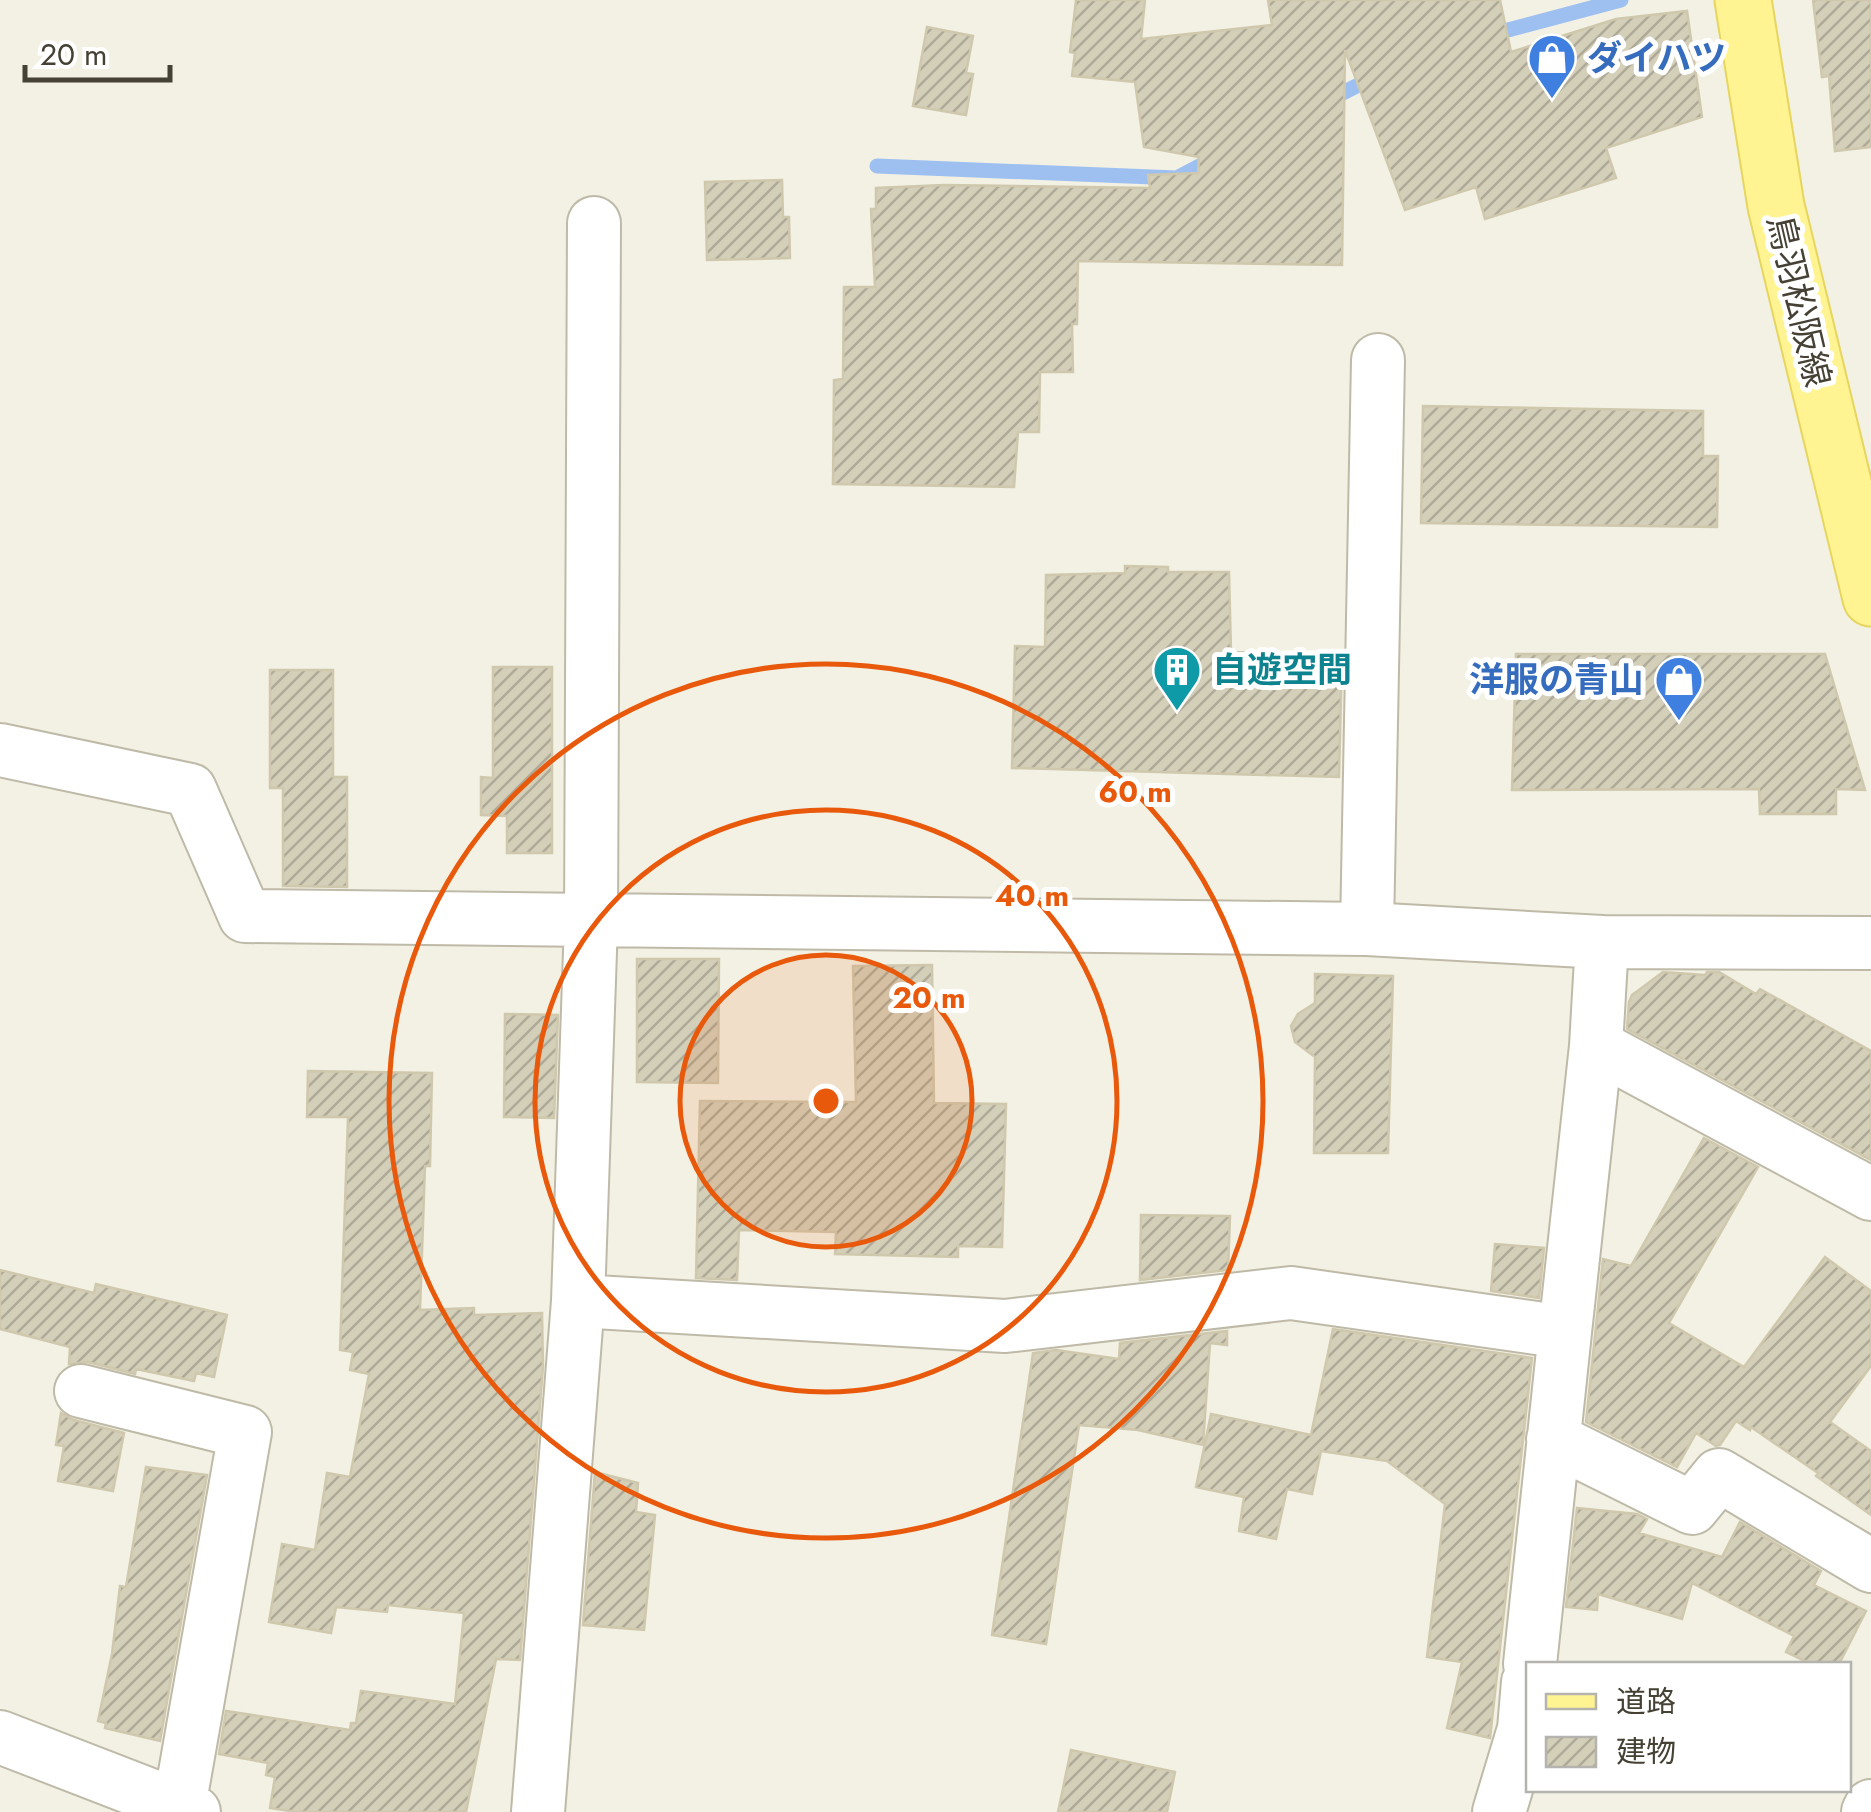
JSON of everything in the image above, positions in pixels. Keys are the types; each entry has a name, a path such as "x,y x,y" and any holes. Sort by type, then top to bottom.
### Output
{"main road":[{"name":"鳥羽松阪線","path":"1743,1 1776,206 1871,598"}],"street":[{"path":"538,1812 578,1301 592,922 594,223"},
{"path":"1368,929 1378,360"},
{"path":"0,750 190,790 246,916 1368,929 1602,942 1871,943"},
{"path":"1530,1662 1596,1046 1602,942"},
{"path":"1596,1046 1871,1194"},
{"path":"578,1301 1004,1326 1291,1292 1565,1332"},
{"path":"0,1737 186,1809 245,1432 81,1391"},
{"path":"1554,1439 1692,1508 1719,1475 1871,1566"},
{"path":"1500,1812 1524,1729 1526,1706"}],"building":[{"path":"1076,0 1145,0 1141,39 1272,25 1268,0 1500,0 1511,52 1616,19 1687,11 1702,117 1606,148 1616,178 1485,219 1476,187 1405,210 1345,50 1342,265 1078,261 1077,324 1072,324 1073,372 1040,372 1039,432 1018,432 1014,487 833,484 834,380 843,379 844,287 875,287 871,209 876,209 876,188 1150,188 1148,175 1198,173 1199,157 1144,147 1135,82 1072,76 1075,53 1070,52"},
{"path":"1813,0 1871,0 1871,147 1835,151 1829,76 1822,77"},
{"path":"927,27 973,36 966,73 973,74 966,115 913,106"},
{"path":"782,180 783,217 789,217 790,258 707,260 705,182"},
{"path":"1423,406 1703,411 1703,456 1718,456 1717,527 1421,523"},
{"name":"自遊空間","path":"1125,566 1168,567 1168,572 1229,572 1231,652 1342,655 1339,777 1012,768 1015,646 1045,647 1046,575 1125,573"},
{"name":"洋服の青山","path":"1516,654 1825,654 1865,790 1836,789 1836,814 1760,814 1759,789 1512,790"},
{"path":"493,667 552,667 552,853 507,853 507,816 481,815 481,777 493,778"},
{"path":"270,670 333,670 333,777 347,777 347,887 283,886 283,788 270,788"},
{"path":"637,959 719,959 718,1083 637,1082"},
{"path":"932,965 934,1103 1006,1104 1002,1247 958,1246 958,1257 835,1254 836,1232 739,1230 737,1280 696,1278 700,1101 856,1102 853,966"},
{"path":"1663,972 1719,972 1756,994 1760,989 1871,1051 1871,1160 1627,1029 1632,995"},
{"path":"1315,974 1393,976 1388,1153 1314,1153 1315,1057 1295,1042 1291,1026 1298,1014 1315,1003"},
{"path":"505,1014 558,1015 554,1118 504,1117"},
{"path":"308,1071 432,1073 420,1310 474,1308 474,1315 542,1313 543,1366 520,1660 496,1659 466,1812 296,1812 270,1808 275,1777 266,1775 268,1763 219,1754 226,1711 350,1730 351,1723 356,1723 361,1691 455,1704 464,1613 388,1605 387,1612 336,1607 331,1633 269,1622 282,1544 315,1550 327,1473 350,1477 369,1374 350,1370 353,1352 340,1350 348,1117 307,1117"},
{"path":"1704,1138 1758,1167 1669,1323 1744,1367 1825,1257 1871,1291 1871,1366 1830,1422 1871,1451 1871,1515 1816,1476 1818,1473 1736,1421 1720,1445 1696,1433 1677,1467 1586,1422 1603,1259 1631,1266"},
{"path":"1141,1215 1230,1216 1228,1270 1140,1280"},
{"path":"1495,1244 1544,1248 1539,1298 1491,1291"},
{"path":"0,1270 94,1293 96,1284 227,1315 214,1377 196,1373 194,1381 136,1369 135,1374 88,1362 69,1364 70,1347 0,1329"},
{"path":"1333,1329 1532,1358 1490,1738 1447,1728 1462,1662 1427,1657 1445,1504 1387,1461 1321,1451 1312,1494 1287,1489 1276,1539 1239,1531 1244,1497 1196,1487 1211,1414 1311,1435"},
{"path":"1227,1331 1227,1345 1210,1343 1203,1445 1138,1430 1079,1425 1046,1644 992,1635 1033,1353 1056,1350 1119,1359 1120,1343"},
{"path":"61,1413 124,1433 113,1491 58,1481 64,1446 56,1445"},
{"path":"146,1467 207,1475 160,1741 105,1728 106,1723 98,1721 112,1654 120,1586 126,1587"},
{"path":"595,1472 638,1483 636,1512 655,1515 644,1630 583,1625"},
{"path":"1577,1508 1637,1514 1647,1519 1639,1533 1722,1557 1740,1522 1821,1571 1814,1585 1866,1611 1840,1662 1807,1662 1786,1652 1794,1636 1692,1583 1682,1619 1598,1594 1597,1610 1566,1607"},
{"path":"1071,1750 1175,1772 1167,1812 1058,1812"}],"waterway":[{"path":"1489,35 1621,0"},
{"path":"1327,101 1374,77"},
{"path":"877,166 1177,178 1213,159"}],"place":[{"name":"ダイハツ","path":"1552,100"},
{"name":"自遊空間","path":"1177,712"},
{"name":"洋服の青山","path":"1679,722"}]}
